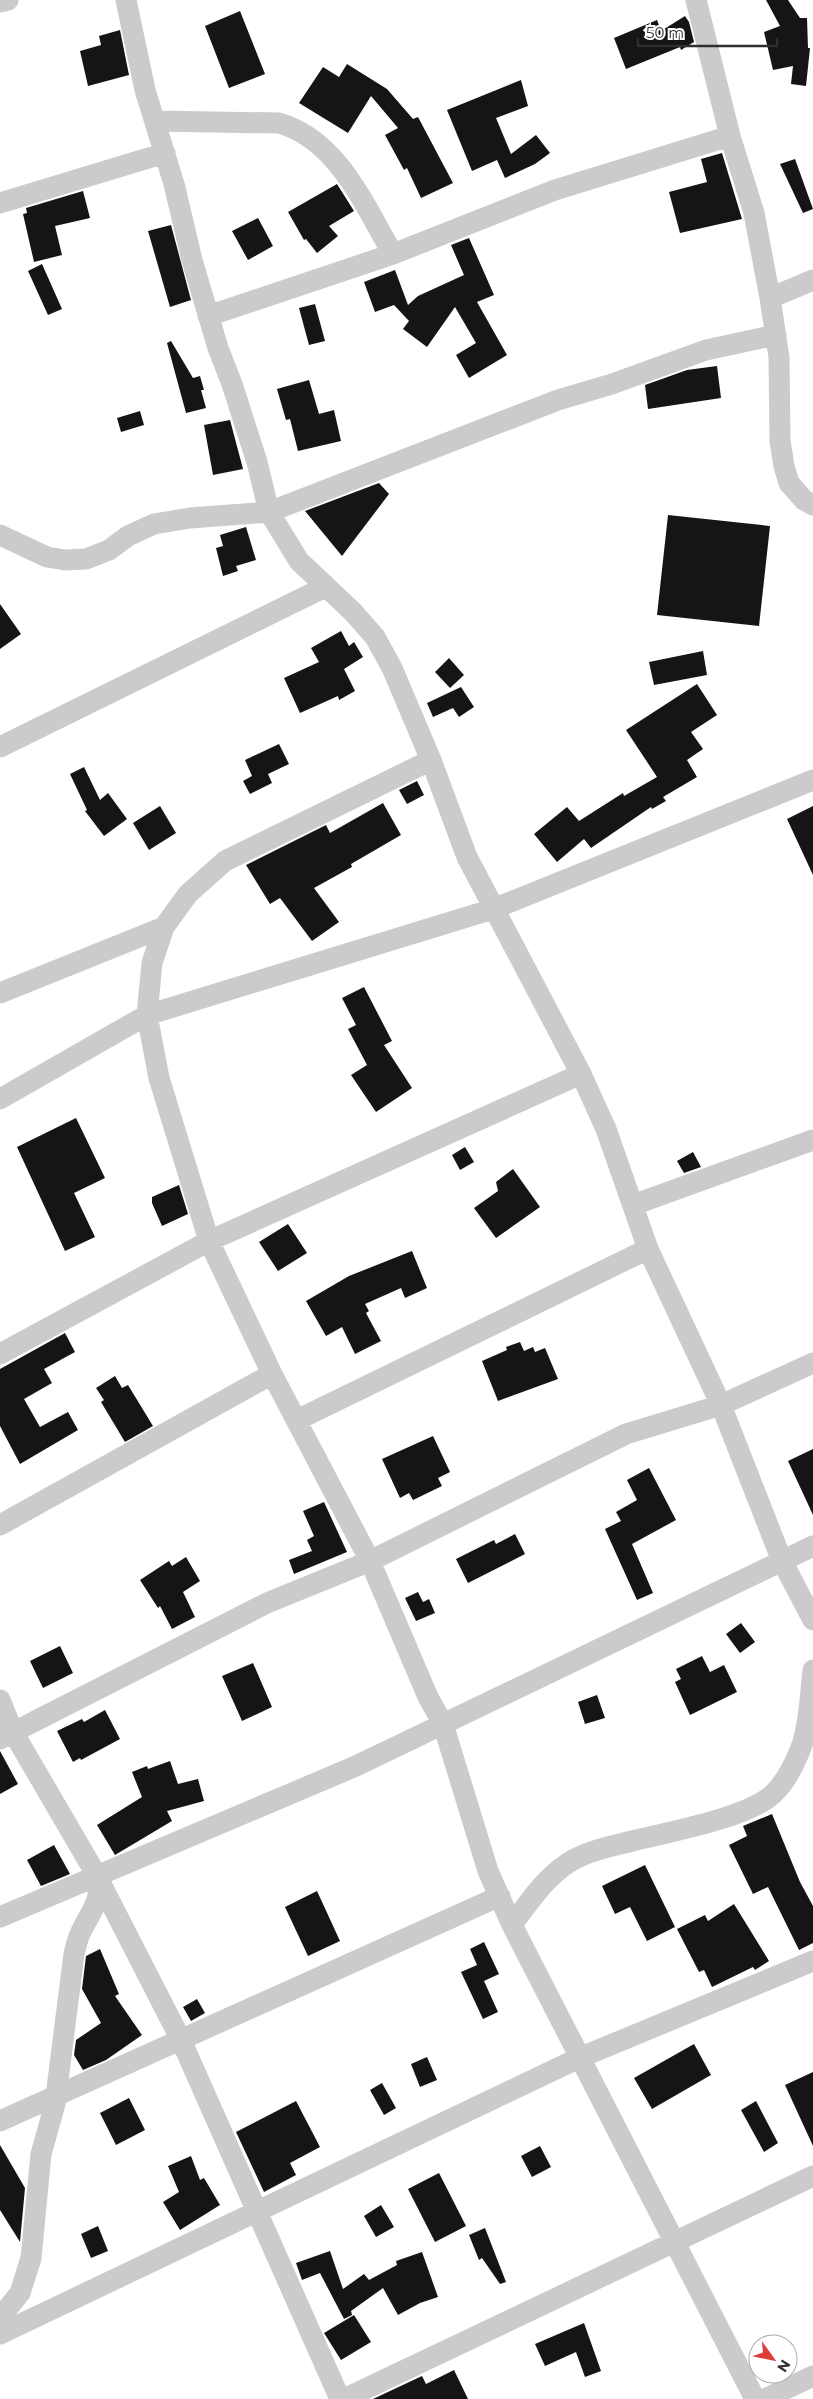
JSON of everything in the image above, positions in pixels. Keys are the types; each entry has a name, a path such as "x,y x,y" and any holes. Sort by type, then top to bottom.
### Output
{"street":[{"path":"0,2 8,0"},
{"path":"126,0 144,90 165,153 208,316 257,462 269,512 299,561 353,612 374,637 392,668 431,760 467,857 581,1074 606,1129 648,1249 722,1405 782,1561 813,1620"},
{"path":"696,0 730,136 754,213 779,357 780,440 784,466 789,482 804,500 813,505"},
{"path":"155,121 279,123 296,128 316,142 342,168 393,254"},
{"path":"208,316 393,254 555,190 730,136"},
{"path":"0,203 165,153"},
{"path":"770,298 813,280"},
{"path":"0,535 47,557 65,560 86,559 109,550 128,536 154,524 190,518 269,512 558,400 612,384 706,350 776,335"},
{"path":"0,747 325,587"},
{"path":"431,760 225,861 188,894 164,927 152,963 147,1015 159,1078 209,1241 272,1374 370,1561 428,1697 443,1724 488,1871 512,1925 578,2058 755,2399"},
{"path":"0,1099 147,1015 493,909 813,780"},
{"path":"0,993 164,927"},
{"path":"0,1354 209,1241 581,1074"},
{"path":"633,1205 813,1140"},
{"path":"297,1420 648,1249"},
{"path":"7,1735 267,1602 370,1561 626,1434 722,1405 813,1362"},
{"path":"0,1525 272,1374"},
{"path":"0,1917 356,1766 813,1546"},
{"path":"512,1925 545,1881 569,1862 596,1850 749,1809 773,1794 793,1765 802,1745 813,1670"},
{"path":"0,1700 7,1735 97,1876 181,2040 340,2399"},
{"path":"0,2318 20,2293 31,2258 41,2154 56,2096 74,1954 80,1934 99,1897 100,1886 97,1876"},
{"path":"0,2122 500,1896"},
{"path":"0,2334 578,2058 813,1961"},
{"path":"344,2399 813,2176"},
{"path":"765,2399 813,2376"}],"building":[{"path":"766,0 788,0 800,18 807,18 808,48 810,48 806,86 791,84 793,66 773,70 764,32 780,26"},
{"path":"240,11 265,74 229,88 205,26"},
{"path":"685,16 689,22 694,42 681,50 680,47 626,69 614,38 657,20 661,31"},
{"path":"120,30 129,75 88,86 80,51 101,45 99,36"},
{"path":"347,64 387,89 413,119 418,117 453,183 421,198 407,168 404,170 385,135 398,128 371,96 348,133 299,103 323,67 339,77"},
{"path":"521,80 528,106 496,118 511,154 536,135 550,153 535,164 505,178 497,160 472,171 447,110"},
{"path":"722,153 742,219 680,233 669,192 707,182 701,159"},
{"path":"795,159 813,209 803,213 780,164"},
{"path":"337,184 354,211 329,226 338,236 317,253 306,239 304,240 288,212"},
{"path":"83,191 90,218 55,226 62,255 34,262 23,214 27,213 26,208"},
{"path":"258,218 273,246 248,260 232,231"},
{"path":"171,225 191,300 170,307 148,231"},
{"path":"469,238 494,295 477,302 507,355 469,378 456,355 476,343 455,307 427,347 403,329 409,321 394,305 375,312 364,282 395,270 408,305 418,296 464,275 451,245"},
{"path":"42,264 62,309 48,315 28,271"},
{"path":"315,304 325,341 309,345 299,308"},
{"path":"171,341 193,378 200,376 204,390 201,390 206,408 186,413 167,343"},
{"path":"717,366 721,398 648,409 645,385 687,370"},
{"path":"309,380 319,414 334,410 341,441 298,451 290,419 286,420 277,389"},
{"path":"140,411 144,425 121,432 117,418"},
{"path":"230,420 243,469 213,475 204,425"},
{"path":"379,483 389,494 342,556 305,511"},
{"path":"668,515 770,526 759,626 657,615"},
{"path":"246,527 256,560 236,566 238,571 223,576 216,548 223,546 220,535"},
{"path":"0,604 21,634 0,649"},
{"path":"341,631 349,646 354,642 363,657 344,669 355,691 339,700 338,696 300,713 284,678 319,662 311,648"},
{"path":"703,651 707,675 654,685 649,662"},
{"path":"449,658 464,675 450,688 435,672"},
{"path":"697,684 717,715 691,732 703,749 687,760 697,777 663,797 666,801 652,809 651,807 591,848 584,839 557,862 534,834 567,807 579,821 623,793 624,796 657,777 626,730"},
{"path":"461,687 474,707 459,717 453,708 433,717 427,703"},
{"path":"279,744 289,764 268,774 272,783 250,794 243,781 252,776 245,760"},
{"path":"84,767 100,800 108,793 127,819 104,836 85,811 87,810 70,774"},
{"path":"417,781 424,795 407,804 399,790"},
{"path":"383,803 401,835 351,864 352,867 314,888 339,922 312,941 280,898 270,904 246,865 326,825 330,833"},
{"path":"160,806 176,833 149,850 133,823"},
{"path":"813,806 813,875 787,819"},
{"path":"364,987 392,1041 384,1045 412,1088 376,1112 351,1075 367,1065 348,1029 356,1025 342,998"},
{"path":"76,1118 105,1178 74,1193 95,1237 65,1251 17,1147"},
{"path":"465,1147 474,1162 460,1170 452,1155"},
{"path":"693,1152 701,1167 684,1173 677,1161"},
{"path":"513,1169 540,1207 496,1238 474,1208 498,1191 496,1182"},
{"path":"179,1185 188,1214 162,1226 152,1203 152,1197"},
{"path":"288,1224 307,1253 278,1271 259,1242"},
{"path":"412,1251 427,1288 405,1298 401,1288 365,1304 369,1311 366,1313 381,1341 355,1354 342,1327 326,1336 306,1301 349,1276"},
{"path":"65,1333 75,1352 44,1369 52,1383 24,1399 40,1427 68,1412 78,1430 20,1464 0,1426 0,1369"},
{"path":"520,1342 524,1351 533,1347 535,1352 545,1348 558,1379 498,1401 482,1361 507,1350 506,1347"},
{"path":"115,1376 122,1388 128,1385 153,1426 125,1442 101,1402 104,1400 96,1388"},
{"path":"433,1436 450,1472 438,1478 442,1486 413,1500 409,1493 400,1498 382,1459"},
{"path":"813,1449 813,1515 788,1461"},
{"path":"649,1468 676,1520 632,1544 653,1593 637,1600 605,1529 621,1521 616,1512 637,1500 627,1480"},
{"path":"324,1502 347,1552 294,1574 289,1560 312,1551 307,1540 314,1536 303,1511"},
{"path":"515,1534 525,1554 468,1583 456,1559 494,1540 496,1544"},
{"path":"186,1557 200,1581 183,1592 195,1617 172,1629 160,1606 158,1608 140,1580 169,1561 172,1566"},
{"path":"418,1592 423,1602 429,1599 435,1613 416,1621 405,1598"},
{"path":"741,1623 755,1642 740,1653 726,1634"},
{"path":"60,1646 73,1673 43,1688 30,1661"},
{"path":"702,1656 710,1672 724,1665 737,1692 690,1715 675,1682 681,1679 676,1669"},
{"path":"253,1663 272,1707 242,1721 222,1676"},
{"path":"597,1695 605,1718 585,1724 578,1702"},
{"path":"105,1710 120,1739 81,1760 80,1758 73,1762 57,1731 82,1719 84,1722"},
{"path":"0,1751 18,1784 0,1794"},
{"path":"170,1761 178,1784 198,1779 204,1801 167,1811 172,1821 115,1855 97,1825 142,1797 132,1772 147,1766 148,1769"},
{"path":"772,1814 800,1882 813,1906 813,1943 799,1950 768,1887 753,1894 729,1845 747,1836 743,1826"},
{"path":"54,1845 70,1874 41,1886 27,1860"},
{"path":"645,1865 675,1927 647,1941 630,1907 615,1914 602,1886"},
{"path":"317,1891 340,1941 308,1956 285,1907"},
{"path":"734,1904 769,1961 755,1970 753,1967 712,1987 704,1970 699,1972 677,1929 705,1915 708,1921"},
{"path":"484,1942 499,1974 484,1981 498,2012 483,2019 461,1972 477,1965 470,1949"},
{"path":"100,1949 119,1994 115,1996 142,2035 106,2060 83,2070 74,2055 76,2040 101,2023 82,1989 86,1956"},
{"path":"197,1999 205,2013 191,2021 183,2007"},
{"path":"694,2044 711,2075 652,2109 634,2078"},
{"path":"427,2057 437,2080 420,2087 411,2064"},
{"path":"813,2072 813,2146 785,2085"},
{"path":"382,2083 396,2108 384,2115 370,2090"},
{"path":"129,2098 145,2130 116,2145 100,2113"},
{"path":"296,2101 320,2147 290,2163 296,2175 264,2192 236,2132"},
{"path":"756,2101 778,2143 764,2152 741,2110"},
{"path":"0,2145 25,2188 20,2242 0,2210"},
{"path":"540,2146 551,2167 532,2177 521,2156"},
{"path":"191,2156 200,2180 204,2178 220,2205 180,2230 163,2202 179,2192 168,2166"},
{"path":"439,2173 466,2226 435,2242 408,2189"},
{"path":"381,2205 394,2227 376,2237 364,2216"},
{"path":"98,2226 108,2251 91,2258 81,2234"},
{"path":"485,2228 506,2282 500,2284 482,2258 479,2260 469,2235"},
{"path":"330,2251 343,2289 364,2274 369,2280 397,2265 396,2261 422,2252 438,2297 420,2303 398,2315 383,2288 351,2311 352,2315 344,2319 320,2273 302,2280 296,2263"},
{"path":"354,2315 371,2342 341,2360 324,2333"},
{"path":"584,2323 601,2371 585,2377 576,2352 545,2366 535,2344"},
{"path":"454,2370 468,2399 373,2399 422,2376 426,2384"}]}
